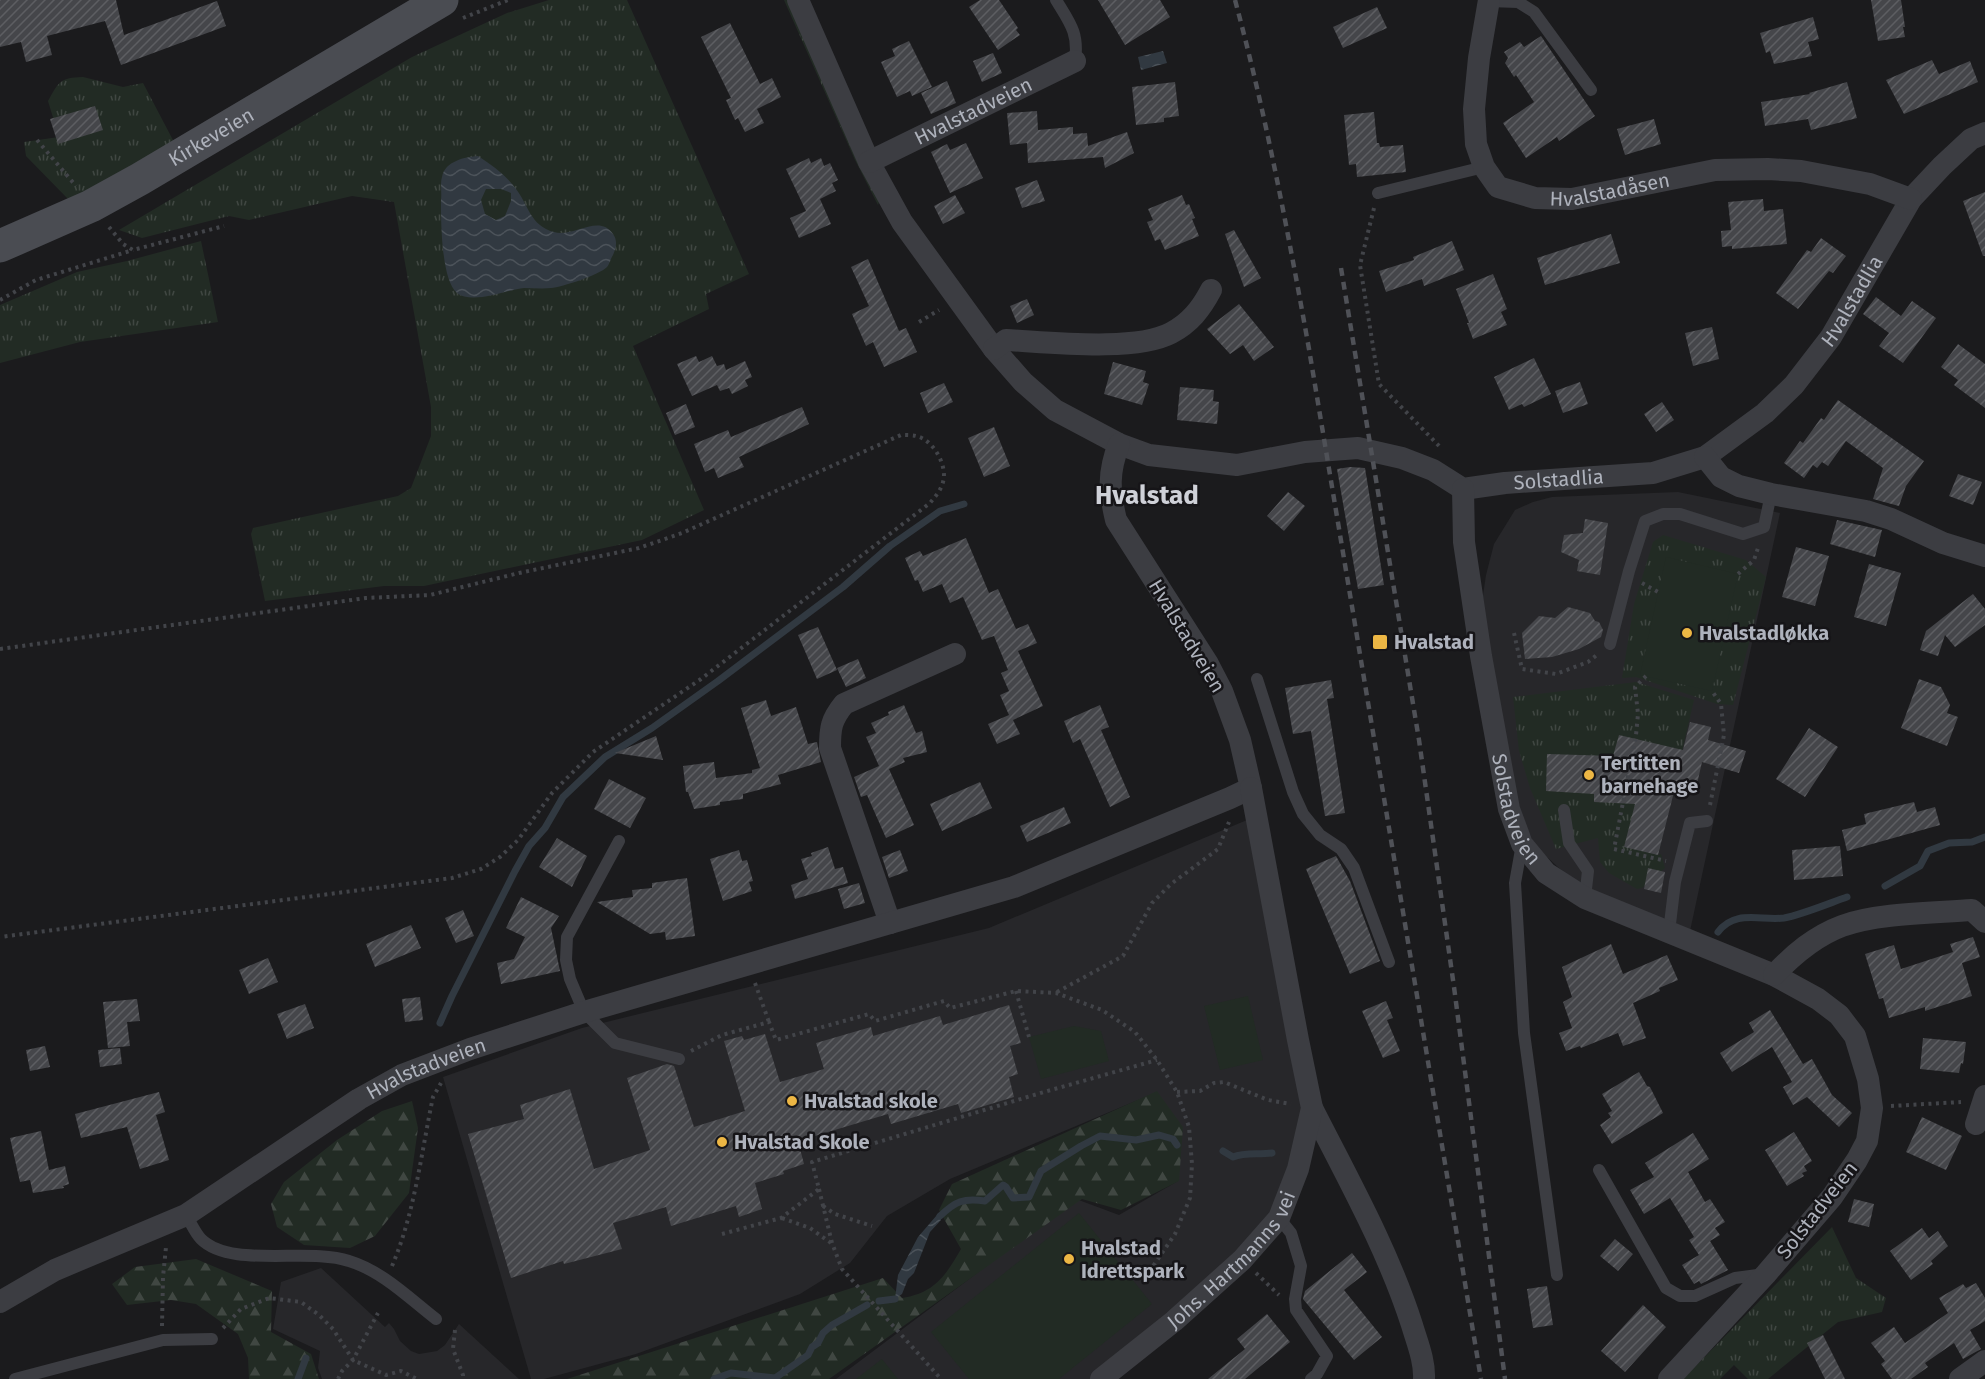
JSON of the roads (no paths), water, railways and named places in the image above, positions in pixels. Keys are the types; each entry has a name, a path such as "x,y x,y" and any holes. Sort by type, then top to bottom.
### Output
{"main road":[{"name":"Kirkeveien","path":"0,246 91,206 200,145 424,5 457,0"}],"street":[{"path":"798,0 869,162 902,222 994,349 1023,382 1055,410 1119,444 1149,455 1237,465 1305,452 1358,448 1402,458 1433,470 1463,489"},
{"name":"Hvalstadåsen","path":"1489,0 1479,58 1474,109 1476,144 1484,167 1498,187 1535,198 1572,199 1715,170 1768,169 1801,171 1870,184 1911,199"},
{"name":"Hvalstadveien","path":"869,162 1075,61"},
{"name":"Hvalstadlia","path":"1705,457 1765,413 1794,385 1831,337 1911,199 1971,139 1985,133"},
{"path":"994,349 1006,340 1129,344 1170,333 1199,312 1211,290"},
{"name":"Hvalstadveien","path":"0,1302 55,1270 186,1215 359,1099 402,1075 470,1049 584,1012 1014,887 1251,788 1240,740 1222,691 1208,664 1116,520 1111,502 1110,473 1119,444"},
{"path":"1705,457 1721,477 1738,486 1866,511 1891,519 1943,543 1985,556"},
{"name":"Solstadlia","path":"1463,489 1505,483 1653,473 1705,457"},
{"name":"Solstadveien","path":"1463,489 1464,542 1480,656 1509,809 1522,844 1546,873 1585,898 1774,975 1818,999 1839,1015 1855,1036 1868,1079 1872,1108 1868,1141 1857,1160 1832,1197 1766,1274 1669,1379"},
{"path":"890,923 830,748 831,725 833,718 844,704 955,654"},
{"name":"Johs. Hartmanns vei","path":"1251,788 1312,1108 1374,1231 1402,1294 1418,1344 1424,1379"},
{"path":"1774,975 1791,958 1818,938 1842,926 1869,919 1972,910 1985,922"},
{"path":"1976,1124 1984,1098"},
{"name":"Johs. Hartmanns vei","path":"1101,1379 1174,1321 1242,1260 1279,1218 1298,1169 1312,1108"},
{"path":"1960,1379 1985,1361"}],"lane":[{"path":"1056,0 1074,30 1078,45 1075,61"},
{"path":"1489,0 1518,2 1534,12 1591,90"},
{"path":"1378,194 1484,167"},
{"path":"1610,644 1645,521 1663,514 1680,514 1743,534 1764,527 1771,494"},
{"path":"1257,679 1286,772 1303,814 1320,835 1341,849 1354,868 1389,962"},
{"path":"1564,810 1569,843 1588,871 1585,898"},
{"path":"1669,932 1680,864 1690,823 1707,821"},
{"path":"618,841 567,937 568,970 584,1012 615,1043 679,1059"},
{"path":"1522,844 1515,883 1524,1034 1557,1275"},
{"path":"1599,1170 1666,1288 1680,1296 1695,1296 1735,1278 1766,1274"},
{"path":"186,1215 200,1239 230,1254 330,1256 350,1261 386,1280 436,1319"},
{"path":"1279,1218 1291,1233 1301,1266 1295,1299 1296,1311 1327,1356 1317,1374 1311,1379"},
{"path":"15,1379 163,1340 212,1339"}],"water":[{"path":"1163,51 1167,63 1141,70 1138,57"},
{"path":"478,156 508,179 530,214 546,229 561,233 593,226 607,228 615,237 616,244 607,267 589,277 556,287 524,288 471,298 457,293 448,276 443,249 441,180 447,167 451,164","holes":["486,189 501,189 511,193 511,201 505,216 496,220 485,214 481,200"]},
{"path":"937,1215 941,1220 930,1232 914,1273 908,1279 902,1294 895,1299 898,1275 918,1237"}],"waterway":[{"path":"440,1023 515,871 529,846 545,828 563,797 605,757 652,728 718,681 843,587 890,546 940,511 964,504"},
{"path":"1885,886 1920,866 1928,851 1949,843 1972,842 1985,837"},
{"path":"1718,932 1725,925 1740,918 1784,918 1847,897"},
{"path":"940,1216 960,1202 985,1201 1003,1185 1013,1198 1029,1197 1041,1171 1100,1136 1136,1140 1159,1135 1173,1139 1177,1145"},
{"path":"1223,1151 1233,1157 1272,1153"},
{"path":"879,1301 895,1299"},
{"path":"714,1379 731,1373 775,1378 808,1355 823,1333 832,1325 867,1305"},
{"path":"298,1379 306,1358"}],"railway":[{"path":"1235,0 1285,217 1309,349 1481,1379"},
{"path":"1341,268 1419,740 1505,1379"}],"place":[{"name":"Hvalstadløkka","path":"1687,633"},
{"name":"Hvalstad","path":"1380,642"},
{"name":"Tertitten barnehage","path":"1589,775"},
{"name":"Hvalstad skole","path":"792,1101"},
{"name":"Hvalstad Skole","path":"722,1142"},
{"name":"Hvalstad Idrettspark","path":"1069,1259"}],"district":[{"name":"Hvalstad","path":"1147,495"}]}
